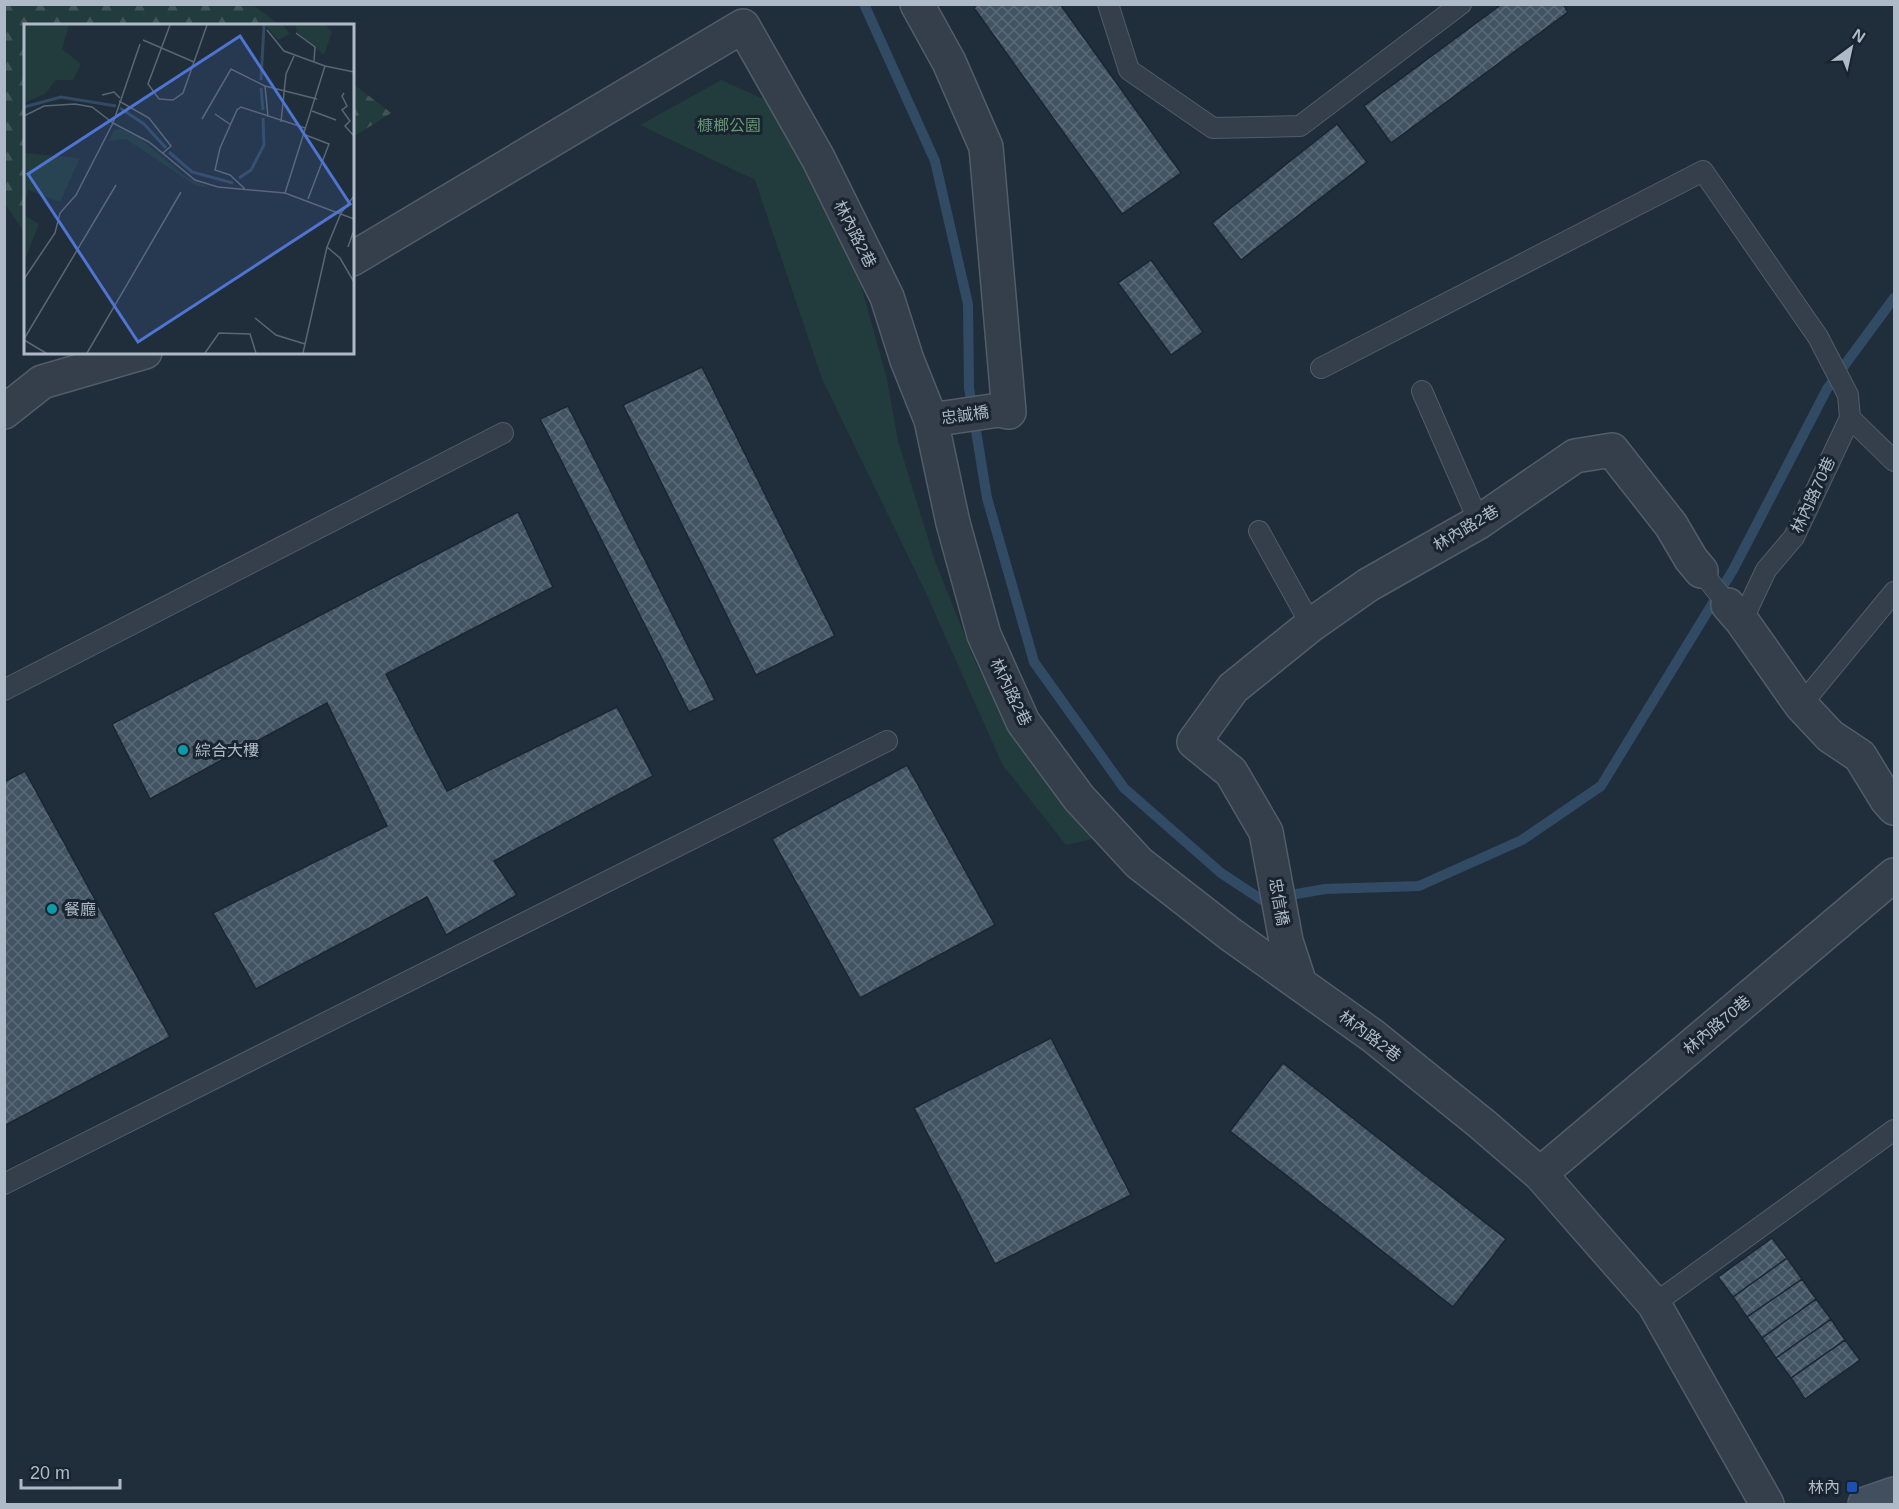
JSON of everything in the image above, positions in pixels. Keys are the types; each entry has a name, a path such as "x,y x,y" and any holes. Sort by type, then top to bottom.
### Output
{"street":[{"name":"忠誠橋","path":"917,4 949,62 986,147 1009,412 999,410 931,420"},
{"name":"林內路2巷","path":"354,258 509,165 745,12 887,297 907,360 931,420 953,523 984,635 1023,722 1079,798 1139,863 1382,1044 1540,1174 1654,1304 1767,1504"},
{"path":"4,412 42,382 138,354"},
{"name":"林內路2巷","path":"1272,863 1266,832 1231,772 1194,742 1233,688 1311,625 1368,585 1479,522 1575,456 1612,450 1671,525 1701,572"},
{"path":"1735,613 1801,705 1830,736 1860,756 1894,808"},
{"name":"忠信橋","path":"1272,863 1286,941 1300,984"},
{"name":"林內路70巷","path":"1540,1174 1894,876"},
{"path":"1865,1504 1894,1494"}],"lane":[{"path":"1108,4 1129,70 1213,128 1300,126 1461,4"},
{"path":"1321,368 1703,171 1818,337 1848,395 1850,418 1894,461"},
{"path":"1422,390 1479,522"},
{"name":"林內路70巷","path":"1735,613 1794,537 1850,418"},
{"path":"4,690 503,433"},
{"path":"1259,531 1311,625"},
{"path":"1701,572 1735,613"},
{"path":"1801,705 1894,592"},
{"path":"4,1184 887,741"},
{"path":"1654,1304 1894,1130"}],"green space":[{"path":"4,5 253,5 279,24 24,24 24,232 5,204"},
{"name":"槺榔公園","path":"721,80 764,99 849,242 887,379 898,441 935,561 977,666 1031,762 1092,839 1066,845 1002,764 925,591 822,379 755,180 640,125"},
{"path":"354,85 391,113 354,136"}],"building":[{"path":"978,4 1060,4 1181,173 1122,214 974,8"},
{"path":"1502,4 1563,4 1568,12 1391,143 1364,106"},
{"path":"1337,124 1367,162 1241,260 1212,223"},
{"path":"1151,260 1203,332 1171,355 1118,283"},
{"path":"702,367 835,636 756,675 623,405"},
{"path":"568,406 715,700 689,712 540,419"},
{"name":"綜合大樓","path":"518,512 553,587 386,674 447,791 617,707 653,776 494,861 517,895 446,935 427,897 256,989 213,913 387,826 327,703 150,799 112,724"},
{"path":"907,765 995,925 860,998 772,839"},
{"name":"餐廳","path":"25,771 170,1037 4,1126 4,782"},
{"path":"1051,1038 1131,1195 995,1264 914,1108"},
{"path":"1283,1063 1506,1239 1453,1307 1230,1131"},
{"path":"1772,1238 1787,1258 1733,1297 1718,1277"},
{"path":"1787,1258 1802,1279 1747,1317 1733,1297"},
{"path":"1802,1279 1816,1299 1762,1338 1747,1317"},
{"path":"1816,1299 1831,1319 1776,1358 1762,1338"},
{"path":"1831,1319 1845,1340 1791,1378 1776,1358"},
{"path":"1845,1340 1860,1360 1805,1399 1791,1378"}],"waterway":[{"path":"864,4 935,161 968,304 969,388 987,498 1034,662 1124,788 1221,873 1262,900 1325,889 1419,886 1522,840 1601,786 1733,570 1827,389 1894,298"}],"place":[{"name":"綜合大樓","path":"183,750"},
{"name":"餐廳","path":"52,909"},
{"name":"林內","path":"1852,1487"}]}
